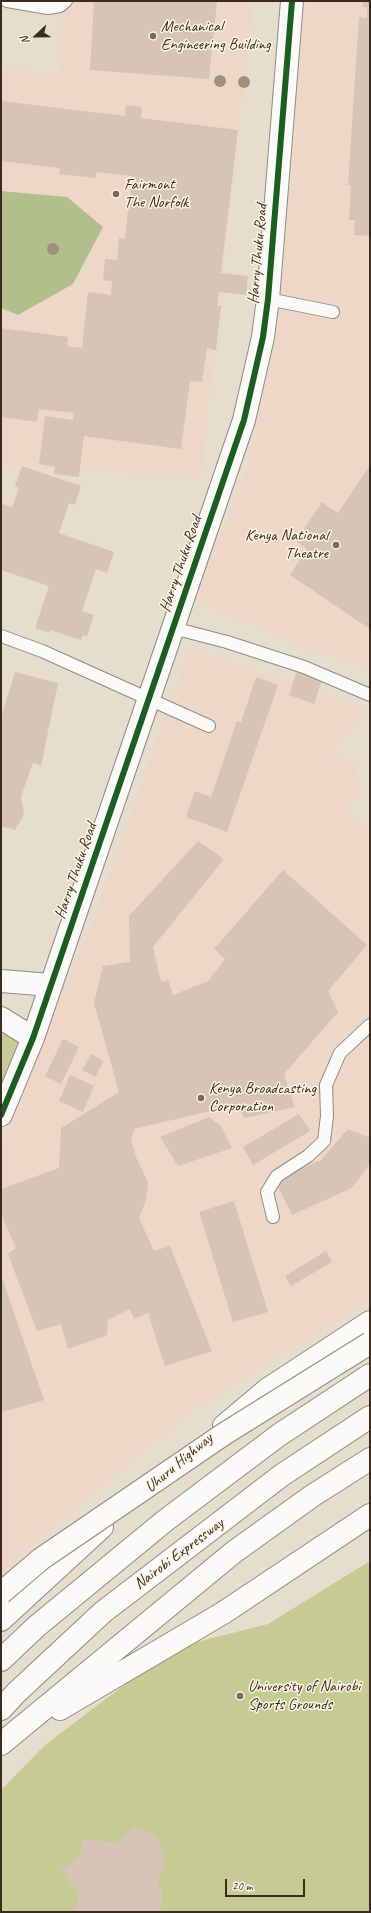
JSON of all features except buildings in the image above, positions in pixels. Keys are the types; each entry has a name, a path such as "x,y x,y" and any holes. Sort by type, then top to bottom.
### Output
{"main road":[{"name":"Harry Thuku Road","path":"1,1115 33,1038 244,420 262,337 268,299 292,1"},
{"path":"1,981 51,985"},
{"path":"1,1018 33,1038"},
{"name":"Uhuru Highway","path":"1,1620 83,1543 268,1389 370,1322"},
{"path":"1,1593 41,1559 224,1434 370,1343"},
{"name":"Nairobi Expressway","path":"1,1660 37,1626 166,1520 279,1435 370,1375"},
{"name":"Nairobi Expressway","path":"1,1709 17,1692 103,1612 282,1476 370,1417"},
{"path":"1,1745 234,1552 312,1496 370,1460"},
{"path":"1,1745 223,1613 370,1515"}],"lane":[{"path":"7,1 48,8 60,6 66,1"},
{"path":"268,299 333,312"},
{"path":"173,628 227,642 304,667 370,695"},
{"path":"1,636 144,696 148,700 209,726"},
{"path":"273,1217 267,1192 277,1176 308,1156 324,1141 327,1116 326,1085 340,1053 370,1025"}],"shaded area":[{"name":"Fairmont The Norfolk","path":"1,1 253,1 201,479 1,465 1,67 61,74 62,15 1,9"},
{"path":"305,1 370,1 370,668 308,650 191,598 245,476 276,337 286,240"},
{"path":"189,648 369,709 330,754 355,762 362,795 345,809 370,831 370,1302 280,1355 184,1417 49,1530 1,1574 1,1142 88,934"}],"green space":[{"path":"1,191 67,197 103,227 73,284 18,315 1,308"},
{"path":"1,1018 33,1038 1,1115"},
{"name":"University of Nairobi Sports Grounds","path":"370,1561 370,1912 1,1912 1,1790 45,1745 173,1648 268,1624"}],"cycle path":[{"path":"1,1115 33,1038 244,420 263,337 268,299 292,1"}],"place":[{"name":"Mechanical Engineering Building","path":"153,36"},
{"name":"Fairmont The Norfolk","path":"116,194"},
{"name":"Kenya National Theatre","path":"336,545"},
{"name":"Kenya Broadcasting Corporation","path":"201,1098"},
{"name":"University of Nairobi Sports Grounds","path":"240,1696"}]}
